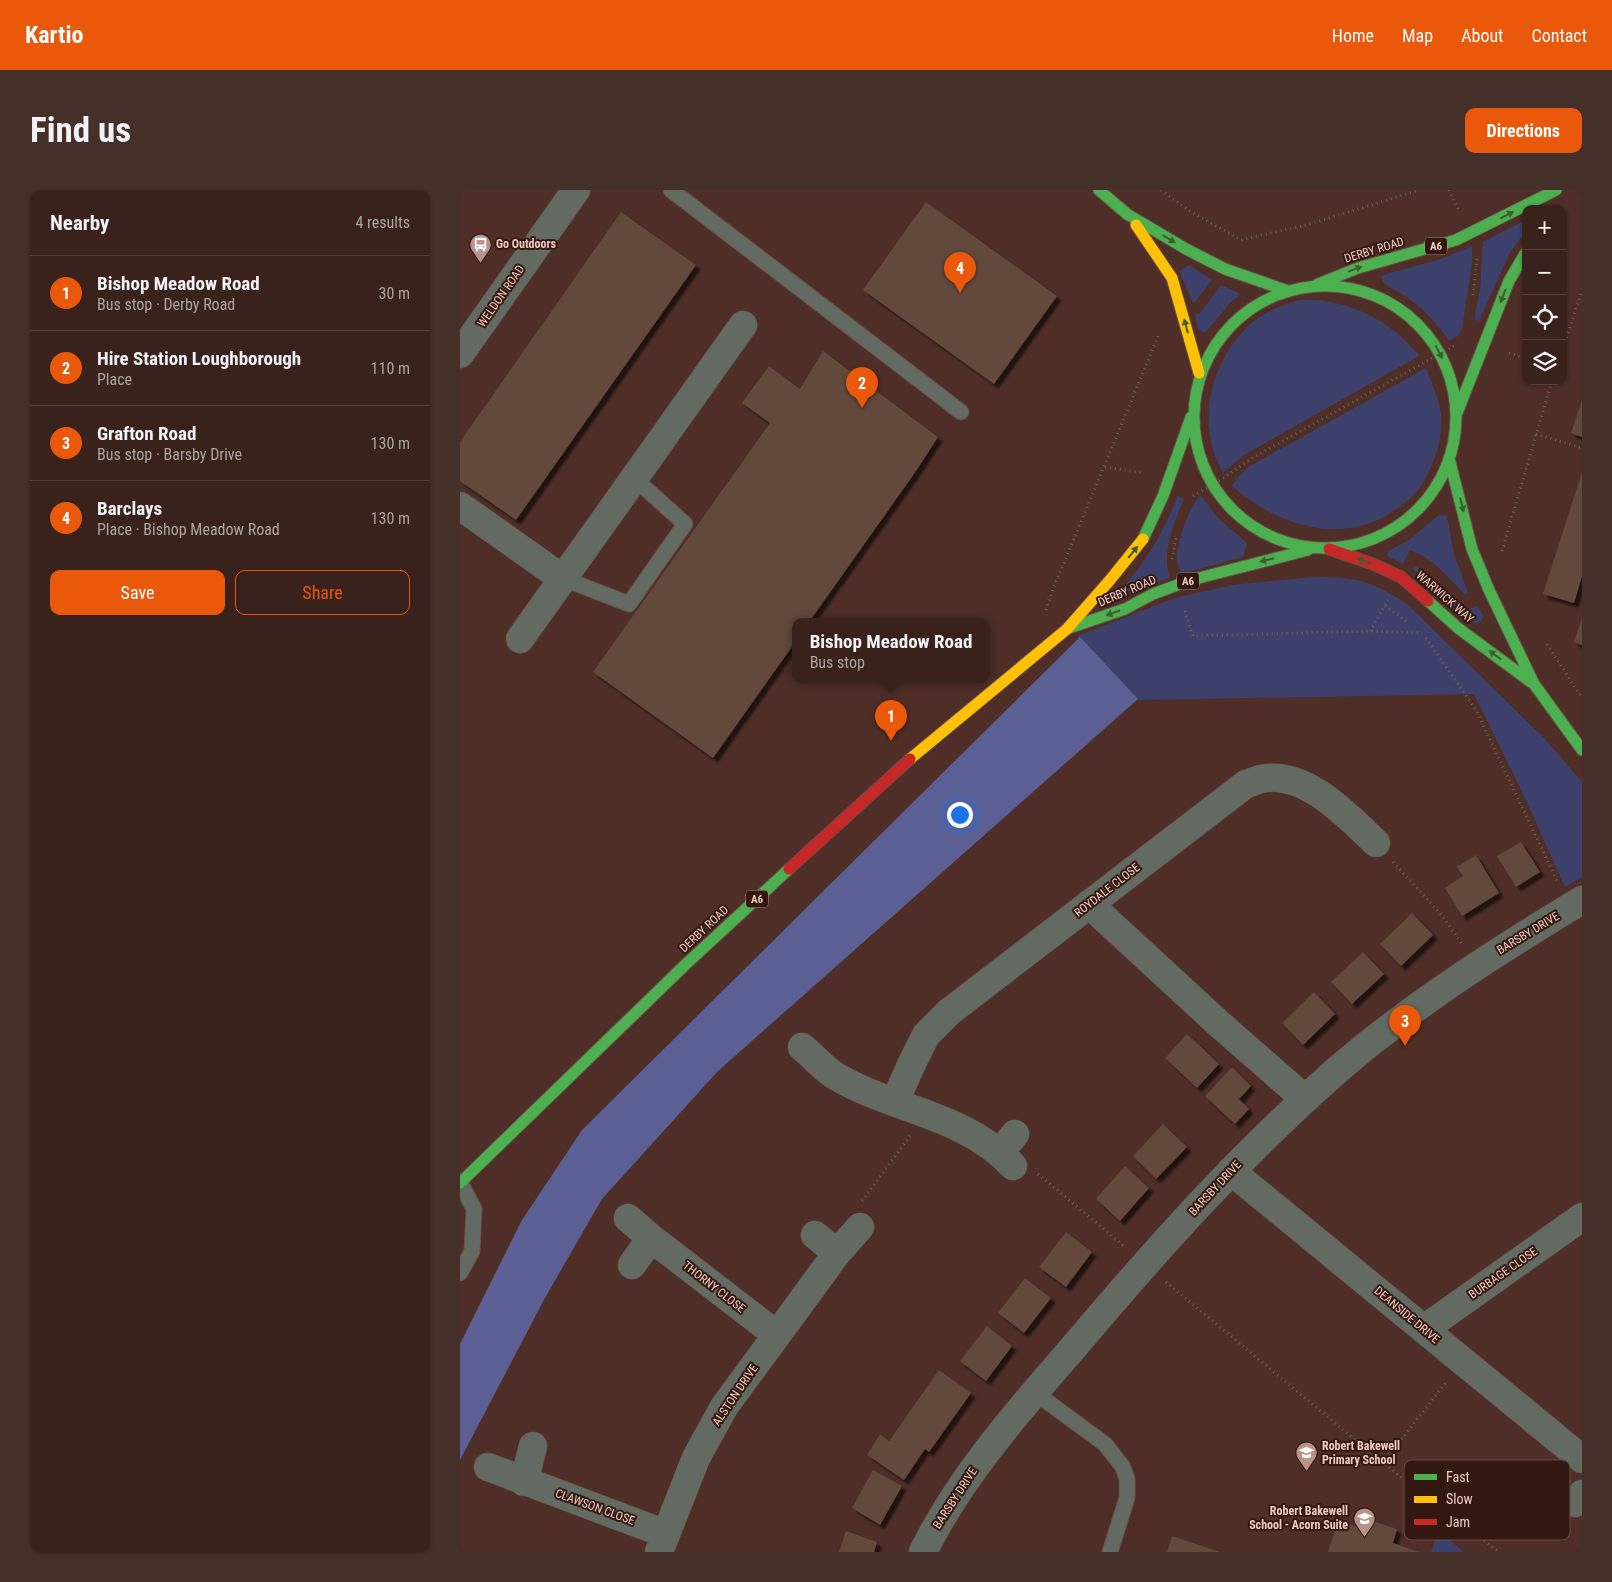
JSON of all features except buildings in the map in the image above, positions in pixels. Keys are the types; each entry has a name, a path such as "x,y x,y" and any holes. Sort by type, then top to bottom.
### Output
{"main road":[{"path":"1099,190 1127,214 1186,249 1225,269 1288,291"},
{"name":"DERBY ROAD","path":"1309,287 1358,268 1456,240 1556,190"},
{"path":"1560,202 1569,190"},
{"path":"1127,214 1153,248 1172,278 1199,373"},
{"name":"A6","path":"1457,413 1509,281 1522,259"},
{"name":"A6","path":"1339,286 1360,290 1380,298 1398,308 1415,321 1440,353 1450,377 1457,413 1455,435 1442,478 1417,511 1399,526 1379,537 1357,545 1314,549 1277,540 1255,529 1236,514 1219,496 1196,452 1191,417 1193,393 1199,373 1215,346 1234,323 1257,304 1288,291 1309,287 1339,286"},
{"name":"DERBY ROAD","path":"460,1183 685,965 906,762 1067,629 1146,535 1164,496 1191,417"},
{"name":"WARWICK WAY","path":"1449,458 1472,549 1489,590 1534,684 1582,750"},
{"name":"DERBY ROAD","path":"1067,629 1125,609 1153,594 1191,580 1314,549"},
{"name":"WARWICK WAY","path":"1329,549 1373,564 1401,577 1458,628 1534,684"}],"street":[{"name":"WELDON ROAD","path":"462,347 576,190"},
{"path":"520,639 742,325"},
{"path":"460,506 562,578"},
{"name":"ROYDALE CLOSE","path":"895,1102 926,1035 949,1012 1246,784 1261,779 1285,778 1296,781 1315,791 1370,828"},
{"name":"BARSBY DRIVE","path":"923,1552 932,1533 964,1481 999,1435 1145,1264 1231,1171 1305,1099 1337,1071 1383,1034 1572,895"},
{"path":"1089,904 1190,998 1305,1099"},
{"path":"802,1047 833,1074 864,1090 927,1114 1010,1151"},
{"name":"DEANSIDE DRIVE","path":"1231,1171 1582,1460"},
{"name":"BURBAGE CLOSE","path":"1424,1329 1582,1217"},
{"name":"THORNY CLOSE","path":"628,1218 776,1335"},
{"name":"ALSTON DRIVE","path":"663,1543 696,1458 720,1416 776,1335 837,1253 860,1228"},
{"path":"815,1234 837,1253"},
{"path":"632,1265 651,1238"},
{"path":"524,1482 533,1446"},
{"name":"CLAWSON CLOSE","path":"488,1467 663,1543"}],"lane":[{"path":"671,190 961,412"},
{"path":"562,578 629,604 685,524 634,478"},
{"path":"460,1183 474,1209 472,1251 460,1273"},
{"path":"1034,1392 1105,1444 1123,1467 1127,1479 1127,1498 1110,1552"}],"path":[{"path":"1161,190 1188,210 1241,240 1310,224 1419,190"},
{"path":"1472,298 1477,252"},
{"path":"1565,340 1582,291"},
{"path":"1045,614 1051,594 1157,342"},
{"path":"1188,502 1195,494 1214,484 1254,457 1456,344"},
{"path":"1500,558 1551,385"},
{"path":"1536,434 1582,448"},
{"path":"1171,562 1176,536"},
{"path":"1370,631 1385,606 1423,633 1476,710 1572,895"},
{"path":"1193,636 1370,631 1423,633"},
{"path":"1544,640 1582,698"},
{"path":"1370,828 1440,913 1478,965"},
{"path":"860,1228 854,1211 927,1114"},
{"path":"1010,1151 1404,1480"},
{"path":"1382,1463 1462,1362"},
{"path":"1483,1540 1499,1552"}],"shaded area":[{"path":"1522,222 1522,236 1509,254 1479,321 1474,319 1480,290 1483,242"},
{"path":"1472,246 1472,263 1462,329 1458,336 1449,341 1422,309 1409,298 1387,285 1381,277 1441,259"},
{"path":"1189,265 1212,280 1193,303 1179,271"},
{"path":"1221,285 1239,293 1239,296 1231,302 1205,333 1198,329 1195,314 1200,313"},
{"path":"1300,300 1334,303 1366,314 1395,332 1419,356 1244,455 1223,473 1214,454 1210,435 1211,395 1216,376 1236,340 1249,325 1260,316"},
{"path":"1426,368 1437,397 1441,415 1438,447 1423,483 1407,501 1392,512 1372,522 1351,528 1330,529 1309,526 1288,520 1268,511 1249,500 1232,486 1248,467"},
{"path":"1178,496 1184,499 1168,548 1167,558 1170,578 1129,592 1126,584 1143,563 1156,542"},
{"path":"1201,496 1219,519 1247,543 1243,557 1181,574 1177,559 1181,534 1192,507"},
{"path":"1439,515 1447,516 1454,554 1468,593 1465,595 1440,569 1426,558 1410,550 1403,564 1387,556 1388,551 1409,540"},
{"path":"1416,566 1466,610 1477,606 1484,617 1477,625 1413,569"},
{"path":"1312,577 1352,579 1363,582 1384,590 1408,605 1545,739 1582,782 1582,877 1565,887 1525,798 1474,694 1138,700 1077,636 1175,598 1232,585"},
{"path":"1080,637 1138,699 718,1071 602,1199 546,1296 460,1460 460,1344 522,1220 582,1130"},
{"path":"1435,1540 1450,1540 1464,1552 1431,1552"}],"traffic: fast":[{"path":"1099,190 1127,214 1186,249 1225,269 1288,291"},
{"path":"1318,284 1358,268 1456,240 1556,190"},
{"path":"1457,413 1509,281 1522,259"},
{"path":"1312,286 1338,286 1363,291 1387,301 1418,324 1441,355 1451,379 1456,404 1456,417 1456,430 1451,455 1441,479 1418,510 1387,533 1363,543 1338,548 1312,548 1287,543 1263,533 1232,510 1209,479 1199,455 1194,430 1194,404 1199,379 1209,355 1232,324 1263,301 1287,291 1312,286"},
{"path":"1143,539 1163,496 1191,417"},
{"path":"1449,458 1472,549 1489,590 1534,684 1582,750"},
{"path":"1069,628 1125,609 1153,594 1191,580 1308,550"},
{"path":"1428,601 1458,628 1531,682"},
{"path":"460,1183 685,965 789,869"}],"traffic: slow":[{"path":"1136,225 1172,278 1199,373"},
{"path":"910,759 1067,629 1143,539"}],"traffic: jam":[{"path":"1329,549 1373,564 1401,577 1428,601"},
{"path":"789,869 910,759"}],"place":[{"name":"Go Outdoors","path":"480,263"},
{"name":"Barclays","path":"960,293"},
{"name":"Hire Station Loughborough","path":"862,408"},
{"name":"Bishop Meadow Road","path":"891,741"},
{"name":"Grafton Road","path":"1405,1046"},
{"name":"Robert Bakewell Primary School","path":"1306,1472"},
{"name":"Robert Bakewell School - Acorn Suite","path":"1364,1537"}]}
